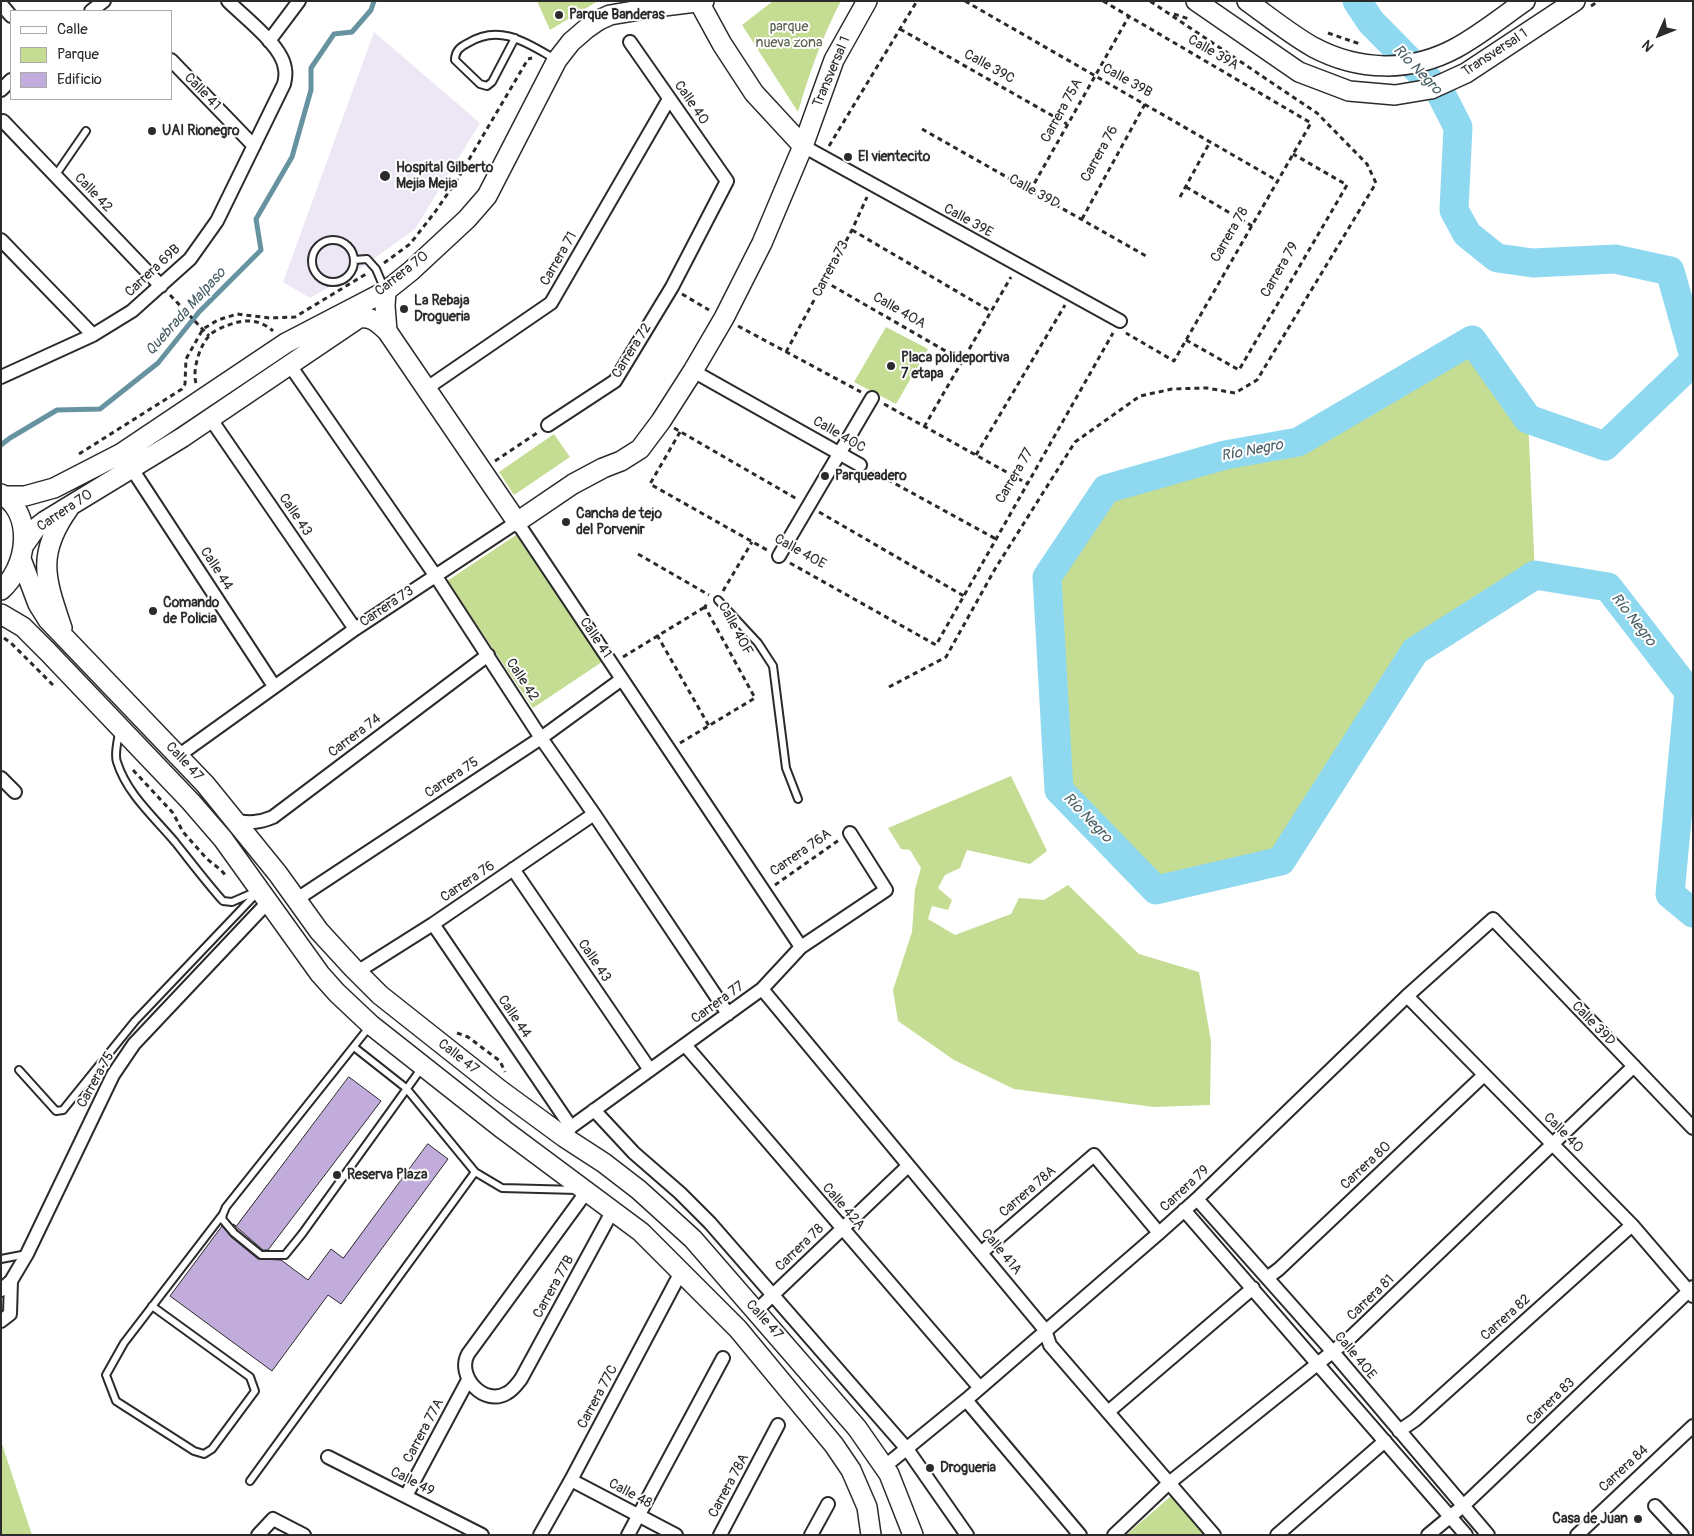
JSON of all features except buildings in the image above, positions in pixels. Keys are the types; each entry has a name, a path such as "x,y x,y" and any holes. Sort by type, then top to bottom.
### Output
{"street":[{"path":"92,10 104,1"},
{"path":"228,1 269,41 299,1"},
{"path":"852,26 861,1"},
{"name":"Transversal 1","path":"803,146 834,60 867,1"},
{"name":"Transversal 1","path":"1196,1 1299,72 1349,91 1395,96 1431,89 1466,73 1575,1"},
{"name":"Transversal 1","path":"1247,1 1317,38 1338,58 1379,67 1417,64 1455,49 1525,1"},
{"path":"694,371 724,318 762,243 803,146 754,93 722,44 701,2"},
{"name":"Carrera 70","path":"3,495 25,496 54,488 122,453 286,343 386,291 411,271 462,224 486,196 551,57 586,28 610,15 655,7 701,2"},
{"path":"1,4 10,15"},
{"name":"Carrera 69B","path":"4,372 92,335 165,290 217,221 284,84 286,68 280,54 269,41"},
{"name":"Calle 40","path":"630,42 727,181"},
{"name":"Calle 41","path":"172,61 254,146"},
{"path":"1,90 10,81"},
{"name":"Carrera 71","path":"427,388 551,304 669,99"},
{"name":"Calle 42","path":"3,121 165,290"},
{"name":"Calle 39E","path":"803,146 1071,294 1118,324"},
{"name":"Carrera 72","path":"548,425 615,381 672,288 727,181"},
{"path":"1,240 92,335"},
{"path":"386,291 387,331"},
{"name":"Carrera 70","path":"1,590 12,579 22,552 40,524 132,469 359,318 366,317 372,319 387,331"},
{"name":"Calle 41","path":"387,331 801,947"},
{"name":"Calle 42","path":"290,364 435,575 540,738 594,814 728,1014"},
{"name":"Calle 40C","path":"694,371 860,465"},
{"name":"Carrera 73","path":"178,756 274,686 435,575 573,484 621,461 640,449 694,371"},
{"path":"779,556 872,398"},
{"name":"Calle 43","path":"210,418 355,629"},
{"name":"Calle 44","path":"132,469 274,686"},
{"name":"Calle 47","path":"3,495 18,513 23,527 22,552 38,604 48,620 205,784 297,899 319,931 380,994 500,1090 568,1132 662,1210 692,1239 857,1428 889,1474 913,1535"},
{"path":"498,495 514,502 544,504"},
{"path":"65,636 49,586 46,568 48,545 58,524 73,503"},
{"name":"Calle 47","path":"1,614 23,627 120,725 223,838 258,896 337,993 371,1025 504,1130 641,1232 738,1329 834,1445 851,1470 867,1507 871,1535"},
{"name":"Carrera 74","path":"234,820 250,824 273,817 488,655"},
{"name":"Carrera 75","path":"297,899 540,738 622,679"},
{"path":"1,778 15,792"},
{"name":"Carrera 76","path":"357,972 433,924 594,814"},
{"name":"Carrera 77","path":"568,1132 594,1110 762,989 801,947 886,890 850,832"},
{"name":"Calle 43","path":"513,869 650,1070"},
{"name":"Carrera 75","path":"1,1290 11,1281 27,1254 118,1067 134,1044 258,896"},
{"name":"Carrera 79","path":"884,1466 966,1400 1197,1199 1407,996 1493,919"},
{"name":"Calle 39D","path":"1493,919 1693,1128"},
{"name":"Calle 44","path":"433,924 568,1132"},
{"name":"Calle 41A","path":"762,989 1046,1330 1050,1345 1214,1535"},
{"name":"Calle 40","path":"1407,996 1632,1225 1691,1291"},
{"name":"Calle 42A","path":"685,1045 980,1388"},
{"name":"Carrera 81","path":"1114,1535 1170,1483 1351,1337 1634,1066"},
{"name":"Carrera 80","path":"1267,1278 1279,1269 1484,1075"},
{"name":"Calle 47","path":"594,1110 634,1153 680,1193 704,1217 906,1449 968,1535"},
{"name":"Carrera 78A","path":"982,1252 1094,1155 1159,1233"},
{"name":"Carrera 78","path":"756,1311 908,1166"},
{"path":"468,1380 464,1363 474,1343 587,1190"},
{"name":"Calle 40E","path":"1197,1199 1332,1351 1488,1535"},
{"name":"Carrera 77B","path":"468,1380 473,1387 492,1396 506,1394 514,1388 521,1379 613,1210"},
{"path":"1184,1210 1466,1535"},
{"name":"Carrera 82","path":"1399,1432 1415,1420 1632,1225"},
{"name":"Carrera 77C","path":"540,1535 681,1272"},
{"name":"Carrera 75","path":"1,1321 10,1314 11,1281"},
{"path":"1108,1412 1253,1288"},
{"name":"Carrera 83","path":"1428,1535 1463,1506 1691,1291"},
{"path":"628,1535 723,1358"},
{"name":"Carrera 77A","path":"406,1496 468,1380"},
{"path":"966,1400 1080,1535"},
{"name":"Carrera 78A","path":"720,1535 778,1425"},
{"name":"Carrera 84","path":"1576,1535 1693,1426"},
{"path":"1277,1535 1384,1441"},
{"name":"Calle 49","path":"328,1457 482,1535"},
{"name":"Calle 48","path":"571,1480 676,1535"},
{"path":"811,1535 828,1504"},
{"path":"1655,1506 1682,1535"},
{"path":"258,1535 273,1519 304,1535"}],"lane":[{"path":"515,38 492,82 487,86 480,84 455,60 455,55 459,48 476,38 488,34 515,38 551,57"},
{"path":"55,176 86,131"},
{"path":"330,240 346,245 352,252 354,260 353,269 348,276 340,281 330,282 322,279 312,265 312,257 316,249 322,243 330,240"},
{"path":"354,260 368,259 376,269 386,291"},
{"path":"718,600 758,643 773,666 786,768 798,799"},
{"path":"120,725 116,760 124,779 134,795 223,901 232,902 258,896"},
{"path":"19,1070 56,1111 63,1110 135,1021 258,896"},
{"path":"152,1306 250,1377 255,1391 212,1449 204,1454 194,1451 116,1401 106,1375 124,1343 152,1306 223,1214 226,1207 371,1025"},
{"path":"354,1047 406,1088 475,1172 502,1188 587,1190"},
{"path":"223,1214 222,1219 234,1233 261,1255 285,1256 424,1065"},
{"path":"250,1481 475,1172"},
{"path":"1,1259 27,1254"}],"path":[{"path":"822,158 916,1"},
{"name":"Calle 39B","path":"965,1 1278,182"},
{"name":"Calle 39A","path":"1103,1 1311,123"},
{"path":"889,688 946,657 995,569 1075,442 1140,396 1172,389 1206,388 1235,393 1257,380 1376,183 1367,164 1317,113 1150,1"},
{"name":"Carrera 75A","path":"1030,191 1128,16"},
{"name":"Calle 39C","path":"900,29 1067,124"},
{"path":"1317,38 1364,44"},
{"path":"76,456 182,389 185,384 186,359 203,329 218,320 237,314 270,318 296,317 376,269 410,244 457,180 528,59 551,57"},
{"name":"Carrera 76","path":"1082,219 1145,104"},
{"name":"Carrera 78","path":"1118,324 1174,361 1311,123"},
{"name":"Calle 39D","path":"922,129 1146,256"},
{"path":"1180,197 1210,142"},
{"name":"Carrera 79","path":"1186,340 1239,370 1348,185 1293,154"},
{"name":"Carrera 73","path":"786,352 852,230 872,185"},
{"path":"1186,187 1252,226"},
{"path":"852,230 992,312"},
{"path":"924,427 1018,265"},
{"name":"Calle 40A","path":"824,281 963,361"},
{"path":"672,288 724,318"},
{"path":"165,290 209,336"},
{"path":"976,455 1071,294"},
{"path":"202,400 194,378 197,359 209,336 239,321 254,320 266,325 286,343"},
{"name":"Carrera 77","path":"936,645 1118,324"},
{"path":"482,470 548,425"},
{"name":"Calle 40E","path":"680,432 650,484 936,645"},
{"name":"Calle 40C","path":"860,465 996,539"},
{"path":"718,600 752,542"},
{"name":"Calle 40F","path":"638,554 711,596 705,607 755,698 709,726"},
{"path":"612,664 705,607"},
{"path":"657,635 709,726 669,750"},
{"path":"1,636 11,643 61,693"},
{"path":"116,751 173,814 183,832 207,859 258,896"},
{"name":"Carrera 76A","path":"765,892 850,832"}],"shaded area":[{"name":"Hospital Gilberto Mejia Mejia","path":"374,32 480,123 415,229 357,271 310,298 283,282"}],"green space":[{"name":"Parque Banderas","path":"537,1 598,1 550,30"},
{"name":"parque nueva zona","path":"773,1 841,1 816,56 798,112 742,25"},
{"name":"Placa polideportiva 7 etapa","path":"886,327 928,349 896,404 854,382"},
{"path":"1472,340 1528,419 1535,575 1415,651 1281,861 1156,890 1059,790 1047,577 1106,489 1225,455 1298,442"},
{"path":"554,434 570,457 514,495 499,472"},
{"path":"516,535 602,662 533,708 447,581"},
{"path":"1011,776 1047,851 1030,864 967,850 960,868 945,875 938,888 952,900 948,910 932,906 928,919 955,935 1011,914 1019,898 1044,900 1068,885 1139,954 1199,972 1211,1041 1210,1105 1154,1107 1014,1089 954,1060 898,1021 893,990 912,932 915,889 921,868 910,850 901,849 888,828"},
{"path":"1,1441 32,1535 1,1535"},
{"path":"1171,1496 1205,1535 1126,1535"}],"waterway":[{"name":"Quebrada Malpaso","path":"1,445 57,410 100,409 158,363 199,312 261,250 256,219 292,157 311,90 311,68 334,34 352,32 371,10 374,1"},
{"name":"Río Negro","path":"1357,1 1371,22 1440,92 1458,127 1454,210 1467,234 1497,258 1533,263 1615,259 1670,271 1693,353"},
{"name":"Río Negro","path":"1693,362 1605,446 1528,419 1472,340 1298,442 1225,455 1106,489 1047,577 1059,790 1156,890 1281,861 1415,651 1535,575 1608,587 1689,692 1670,894 1693,913"}],"place":[{"name":"Parque Banderas","path":"559,15"},
{"name":"UAI Rionegro","path":"152,131"},
{"name":"El vientecito","path":"848,157"},
{"name":"Hospital Gilberto Mejia Mejia","path":"385,176"},
{"name":"La Rebaja Drogueria","path":"404,309"},
{"name":"Placa polideportiva 7 etapa","path":"891,366"},
{"name":"Parqueadero","path":"825,476"},
{"name":"Cancha de tejo del Porvenir","path":"566,522"},
{"name":"Comando de Policia","path":"153,611"},
{"name":"Reserva Plaza","path":"337,1175"},
{"name":"Drogueria","path":"930,1468"},
{"name":"Casa de Juan","path":"1638,1519"}]}
